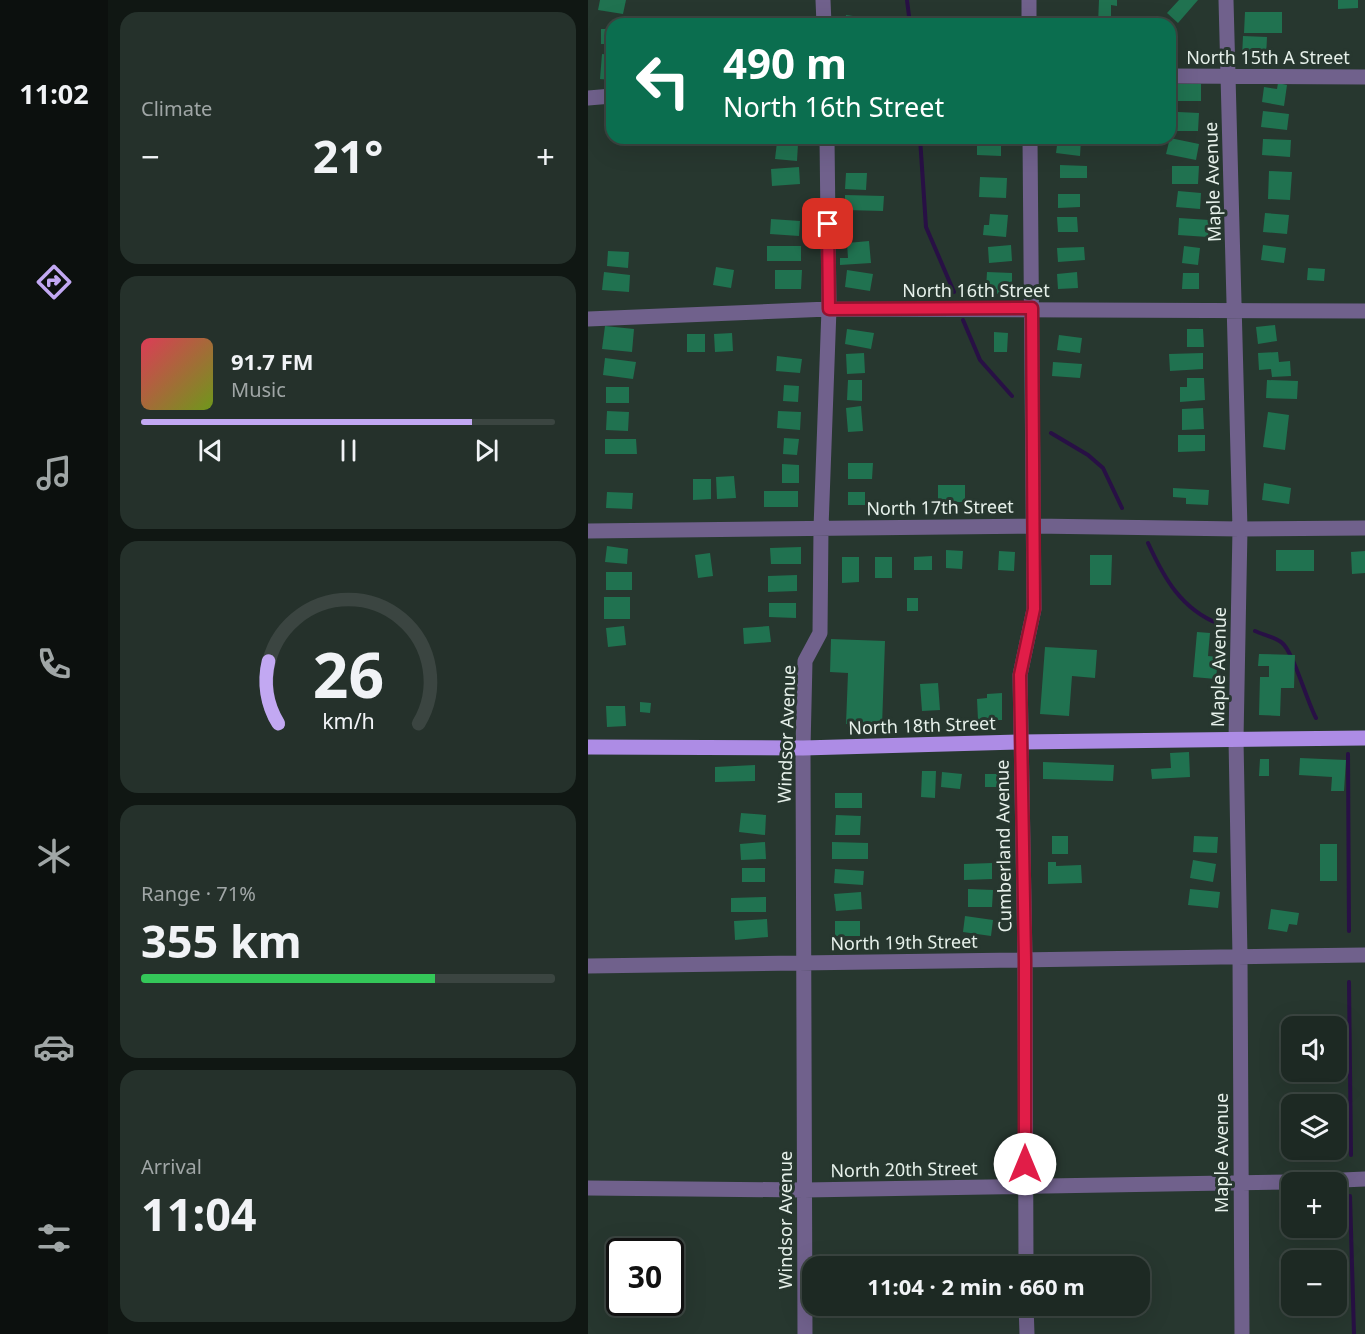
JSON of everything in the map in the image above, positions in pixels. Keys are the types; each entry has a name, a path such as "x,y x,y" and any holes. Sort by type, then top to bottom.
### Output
{"main road":[{"name":"North 18th Street","path":"588,747 803,748 1236,738 1365,738"}],"street":[{"path":"823,0 824,18"},
{"path":"1029,0 1029,18"},
{"name":"Maple Avenue","path":"1226,0 1236,311 1239,529 1236,738 1242,1334"},
{"name":"North 15th A Street","path":"1176,76 1365,77"},
{"path":"588,98 606,96"},
{"name":"Windsor Avenue","path":"805,1334 803,748 805,661 820,633 821,528 829,309 827,144"},
{"name":"Cumberland Avenue","path":"1026,1256 1025,960 1020,675 1034,609 1030,144"},
{"name":"North 16th Street","path":"588,319 829,309 1365,311"},
{"name":"North 17th Street","path":"588,531 1034,526 1365,528"},
{"name":"North 19th Street","path":"588,966 1365,955"},
{"path":"1347,1180 1365,1179"},
{"name":"North 20th Street","path":"588,1188 804,1190 1281,1182"},
{"path":"1026,1316 1027,1334"}],"building":[{"path":"600,0 626,0 623,14 598,10"},
{"path":"1099,0 1117,0 1117,6 1111,5 1111,18 1098,18"},
{"path":"1179,0 1198,0 1178,23 1176,18 1167,13"},
{"path":"1338,0 1358,0 1358,8 1338,9"},
{"path":"1245,12 1282,12 1282,33 1244,33"},
{"path":"846,15 860,17 860,18 846,18"},
{"path":"601,29 606,29 606,44 601,44"},
{"path":"1243,36 1267,37 1266,58 1242,57"},
{"path":"602,54 606,54 606,80 600,79"},
{"path":"1278,83 1287,85 1284,106 1262,102 1264,87 1277,89"},
{"path":"1176,84 1201,84 1201,101 1176,101"},
{"path":"1263,111 1289,114 1287,130 1261,127"},
{"path":"1178,112 1199,113 1198,131 1177,131"},
{"path":"1176,139 1199,144 1196,160 1166,154 1168,144 1176,144"},
{"path":"1263,139 1291,140 1290,157 1262,155"},
{"path":"777,144 798,144 797,161 775,159"},
{"path":"977,144 1001,144 1001,156 977,155"},
{"path":"1057,144 1081,144 1080,156 1056,153"},
{"path":"1060,165 1087,166 1087,178 1060,178"},
{"path":"1172,166 1199,166 1198,184 1172,184"},
{"path":"799,167 800,184 772,186 771,169"},
{"path":"1269,171 1292,172 1290,200 1268,199"},
{"path":"846,173 867,173 866,190 845,189"},
{"path":"980,177 1007,178 1006,198 979,197"},
{"path":"1178,191 1201,193 1200,209 1176,207"},
{"path":"1058,194 1080,194 1080,207 1058,208"},
{"path":"845,195 884,196 883,211 845,210"},
{"path":"1265,213 1289,215 1287,234 1263,232"},
{"path":"990,214 1008,215 1006,237 983,235 984,225 989,225"},
{"path":"1057,217 1077,217 1078,232 1058,232"},
{"path":"1179,218 1209,220 1208,237 1178,235"},
{"path":"771,219 800,221 799,236 770,234"},
{"path":"869,241 871,263 840,265 840,258 848,258 847,243"},
{"path":"1011,245 1012,261 989,263 988,247"},
{"path":"1263,245 1286,248 1284,263 1261,260"},
{"path":"767,246 801,246 801,261 767,261"},
{"path":"1184,246 1200,248 1198,265 1182,263"},
{"path":"1084,247 1085,260 1058,262 1057,248"},
{"path":"608,251 629,252 628,268 607,266"},
{"path":"716,267 734,270 731,288 713,285"},
{"path":"1308,268 1325,269 1324,281 1307,280"},
{"path":"775,270 802,270 801,289 775,289"},
{"path":"847,270 873,274 870,291 845,287"},
{"path":"604,272 630,275 629,292 602,290"},
{"path":"987,272 1012,273 1012,294 997,294 997,289 986,289"},
{"path":"1077,272 1078,288 1058,289 1057,274"},
{"path":"1183,273 1199,273 1199,289 1182,289"},
{"path":"1275,325 1277,341 1258,344 1256,327"},
{"path":"605,326 634,329 632,352 602,349"},
{"path":"847,329 874,333 871,349 845,344"},
{"path":"1187,329 1203,329 1204,347 1187,347"},
{"path":"994,332 1008,333 1007,352 994,352"},
{"path":"732,333 733,351 715,352 714,334"},
{"path":"687,334 705,334 705,352 687,352"},
{"path":"1059,335 1082,338 1080,353 1057,350"},
{"path":"1278,352 1279,362 1290,361 1291,376 1272,377 1271,369 1259,370 1258,353"},
{"path":"864,353 865,373 847,374 846,354"},
{"path":"1203,353 1203,369 1170,371 1169,354"},
{"path":"777,356 802,359 800,373 776,371"},
{"path":"605,358 636,362 633,379 603,375"},
{"path":"1053,362 1082,364 1080,378 1052,376"},
{"path":"1187,378 1204,378 1205,400 1180,402 1180,387 1187,387"},
{"path":"848,380 862,380 862,401 847,400"},
{"path":"1267,380 1298,381 1297,399 1266,398"},
{"path":"784,385 799,386 798,402 783,401"},
{"path":"606,387 629,387 629,403 606,403"},
{"path":"861,406 863,431 848,432 846,408"},
{"path":"1203,408 1204,429 1182,430 1182,409"},
{"path":"607,411 629,412 628,431 606,430"},
{"path":"778,411 801,412 800,430 777,428"},
{"path":"1268,412 1289,415 1285,450 1263,447"},
{"path":"1178,435 1205,435 1205,451 1178,452"},
{"path":"784,438 799,439 797,455 783,454"},
{"path":"605,439 636,439 637,454 605,454"},
{"path":"848,463 873,463 872,479 848,479"},
{"path":"782,464 799,465 799,483 782,483"},
{"path":"734,476 736,498 717,499 716,477"},
{"path":"693,479 711,479 711,499 693,500"},
{"path":"1264,483 1291,488 1289,504 1262,500"},
{"path":"938,485 965,485 965,502 938,502"},
{"path":"1173,488 1209,490 1208,505 1186,504 1186,498 1173,497"},
{"path":"764,491 798,491 798,507 764,507"},
{"path":"607,492 633,493 632,509 606,508"},
{"path":"848,492 865,492 865,505 848,505"},
{"path":"607,546 628,549 627,564 605,562"},
{"path":"801,547 801,564 771,564 770,548"},
{"path":"946,550 963,551 962,569 946,568"},
{"path":"1276,550 1314,550 1314,571 1276,571"},
{"path":"999,551 1015,552 1014,571 998,570"},
{"path":"1365,551 1365,573 1352,574 1351,552"},
{"path":"710,553 713,576 698,578 695,555"},
{"path":"1090,555 1112,555 1111,585 1090,585"},
{"path":"932,556 932,570 914,570 914,557"},
{"path":"842,557 859,557 859,582 842,583"},
{"path":"875,557 892,557 892,578 875,578"},
{"path":"606,572 632,572 632,590 606,590"},
{"path":"797,575 797,591 768,592 768,576"},
{"path":"604,597 630,597 630,619 604,619"},
{"path":"907,598 918,598 918,611 907,611"},
{"path":"769,603 796,603 796,618 769,617"},
{"path":"624,626 626,645 608,647 606,628"},
{"path":"769,626 771,642 744,644 743,628"},
{"path":"1197,632 1210,633 1208,656 1218,657 1216,679 1193,677"},
{"path":"831,639 885,641 882,726 846,724 848,673 830,672"},
{"path":"1045,647 1097,650 1095,678 1072,676 1069,716 1040,714"},
{"path":"1259,654 1295,655 1294,688 1281,688 1280,716 1259,715 1260,677 1269,677 1269,666 1258,666"},
{"path":"938,683 940,710 922,711 920,684"},
{"path":"1002,693 1002,720 978,720 977,699 987,698 987,694"},
{"path":"640,702 651,703 650,713 640,712"},
{"path":"606,706 625,706 626,726 607,727"},
{"path":"1189,752 1190,777 1152,779 1151,769 1171,768 1170,753"},
{"path":"1300,758 1346,760 1344,791 1331,791 1332,777 1299,775"},
{"path":"1260,759 1269,759 1269,776 1259,776"},
{"path":"1043,762 1114,765 1113,781 1043,779"},
{"path":"755,765 755,781 715,782 715,767"},
{"path":"922,771 936,771 935,798 921,797"},
{"path":"942,772 962,774 960,789 941,787"},
{"path":"985,774 1006,774 1006,787 985,787"},
{"path":"835,793 862,793 862,808 835,808"},
{"path":"741,813 766,815 765,835 739,832"},
{"path":"836,815 861,816 860,835 835,835"},
{"path":"1052,836 1068,836 1068,854 1052,854"},
{"path":"1194,836 1218,837 1217,853 1193,852"},
{"path":"765,842 766,859 741,860 740,844"},
{"path":"832,842 868,843 868,859 832,859"},
{"path":"1320,844 1337,844 1337,881 1320,881"},
{"path":"1193,860 1216,864 1213,882 1190,878"},
{"path":"1048,862 1056,862 1056,866 1081,865 1082,883 1048,884"},
{"path":"992,863 992,879 964,880 964,864"},
{"path":"742,868 765,868 765,882 742,882"},
{"path":"835,869 864,871 863,885 834,883"},
{"path":"968,889 993,890 992,907 968,907"},
{"path":"1190,889 1220,892 1218,908 1188,905"},
{"path":"861,892 862,909 836,911 834,894"},
{"path":"766,897 766,912 731,912 731,898"},
{"path":"1271,909 1299,913 1297,925 1289,924 1287,932 1268,929"},
{"path":"965,916 993,920 991,936 963,932"},
{"path":"767,919 768,937 735,940 734,921"},
{"path":"835,921 860,921 860,936 835,936"}],"waterway":[{"path":"907,0 909,18"},
{"path":"920,144 926,227 954,292"},
{"path":"963,320 980,360 1012,396"},
{"path":"1051,433 1088,455 1103,468 1122,508"},
{"path":"1148,543 1175,591 1194,610 1219,624"},
{"path":"1255,631 1278,640 1286,647 1316,718"},
{"path":"1348,754 1349,931"},
{"path":"1349,982 1351,1155"},
{"path":"1350,1196 1354,1334"}],"route":[{"path":"828,224 829,309 1032,308 1034,609 1020,675 1025,960 1025,1164"}]}
